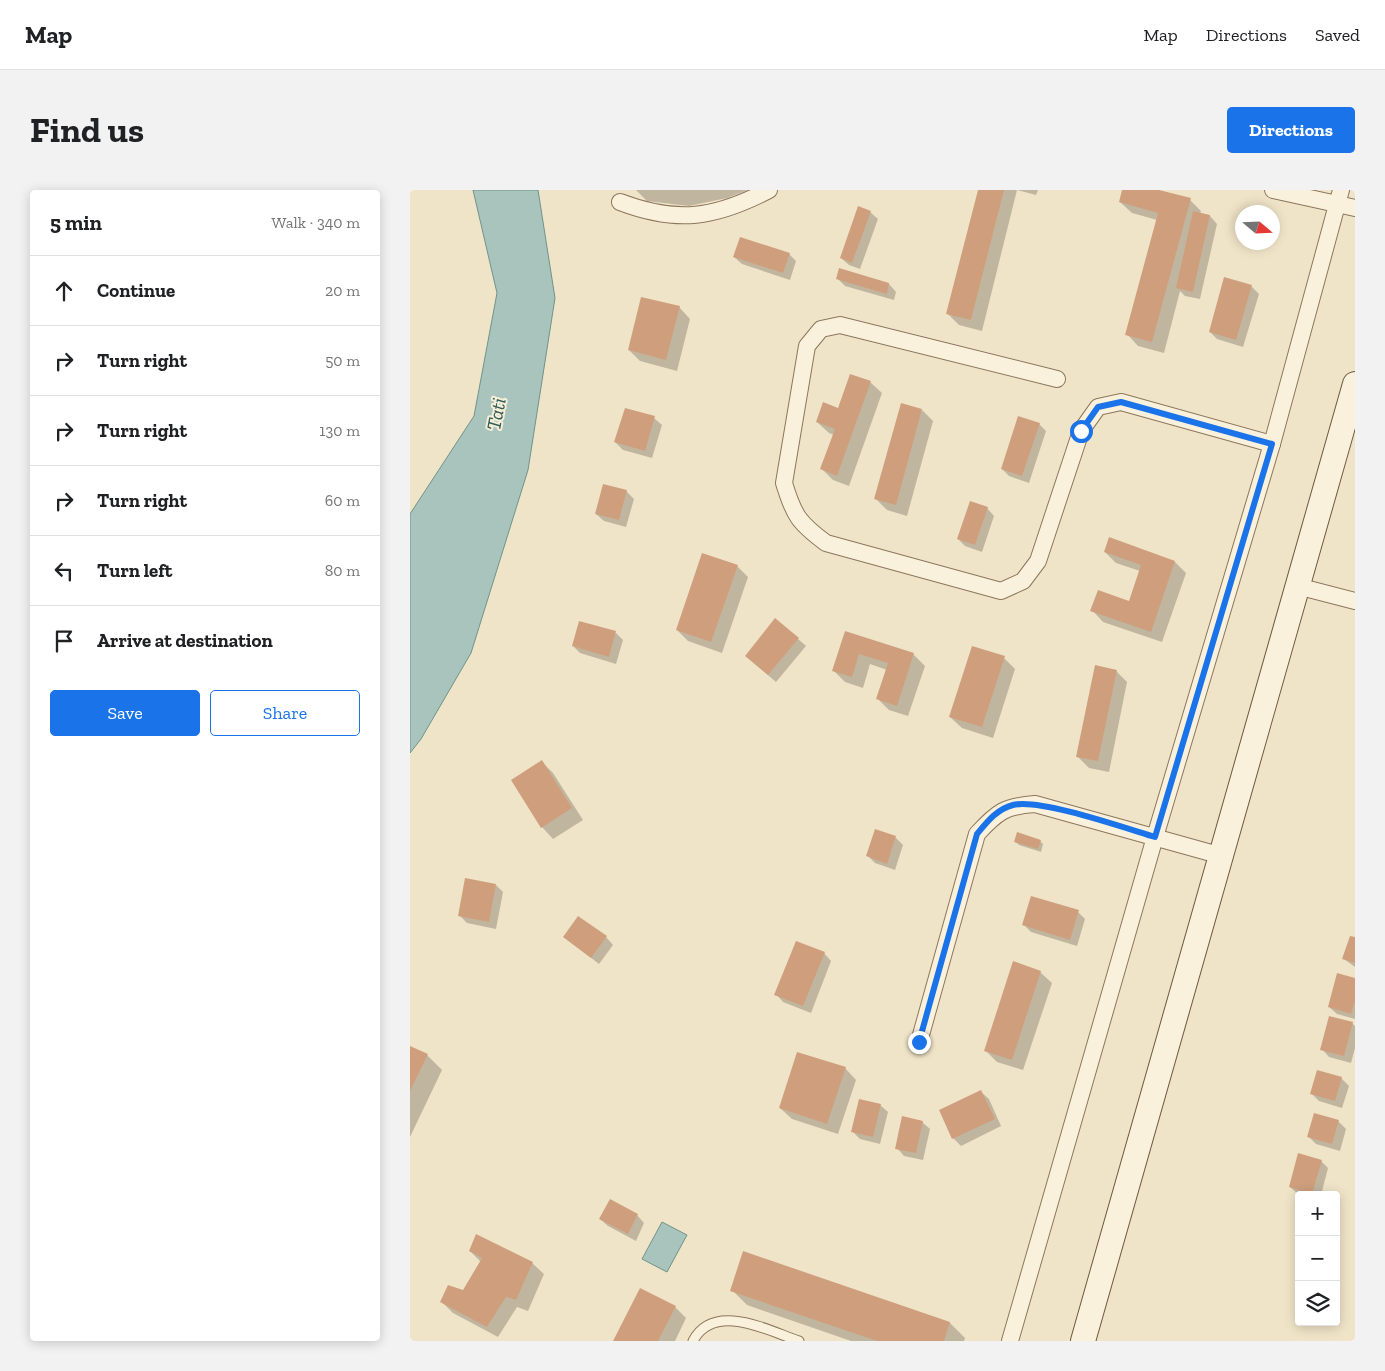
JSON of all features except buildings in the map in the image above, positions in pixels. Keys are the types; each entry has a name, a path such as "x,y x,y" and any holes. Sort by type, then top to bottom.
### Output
{"street":[{"path":"620,202 647,213 680,217 711,214 740,205 769,190"},
{"path":"1274,190 1340,197 1355,208"},
{"path":"1010,1341 1155,837 1272,444 1340,197"},
{"path":"1057,379 840,325 821,329 807,346 805,356 784,483 790,503 803,526 826,542 1001,591 1023,581 1038,561 1081,431 1098,407 1121,402 1272,444"},
{"path":"1083,1341 1355,384"},
{"path":"1298,586 1355,601"},
{"path":"919,1042 977,834 994,815 1012,805 1035,804 1222,856"}],"lane":[{"path":"694,1341 697,1335 710,1324 725,1320 744,1323 800,1341"}],"water":[{"name":"Tati","path":"473,190 538,190 555,298 528,470 471,653 421,739 410,753 410,514 474,416 497,293"},
{"path":"662,1222 687,1235 667,1272 642,1259"}],"route":[{"path":"919,1042 977,834 994,815 1012,805 1035,804 1155,837 1272,444 1121,402 1098,407 1081,431"}]}
